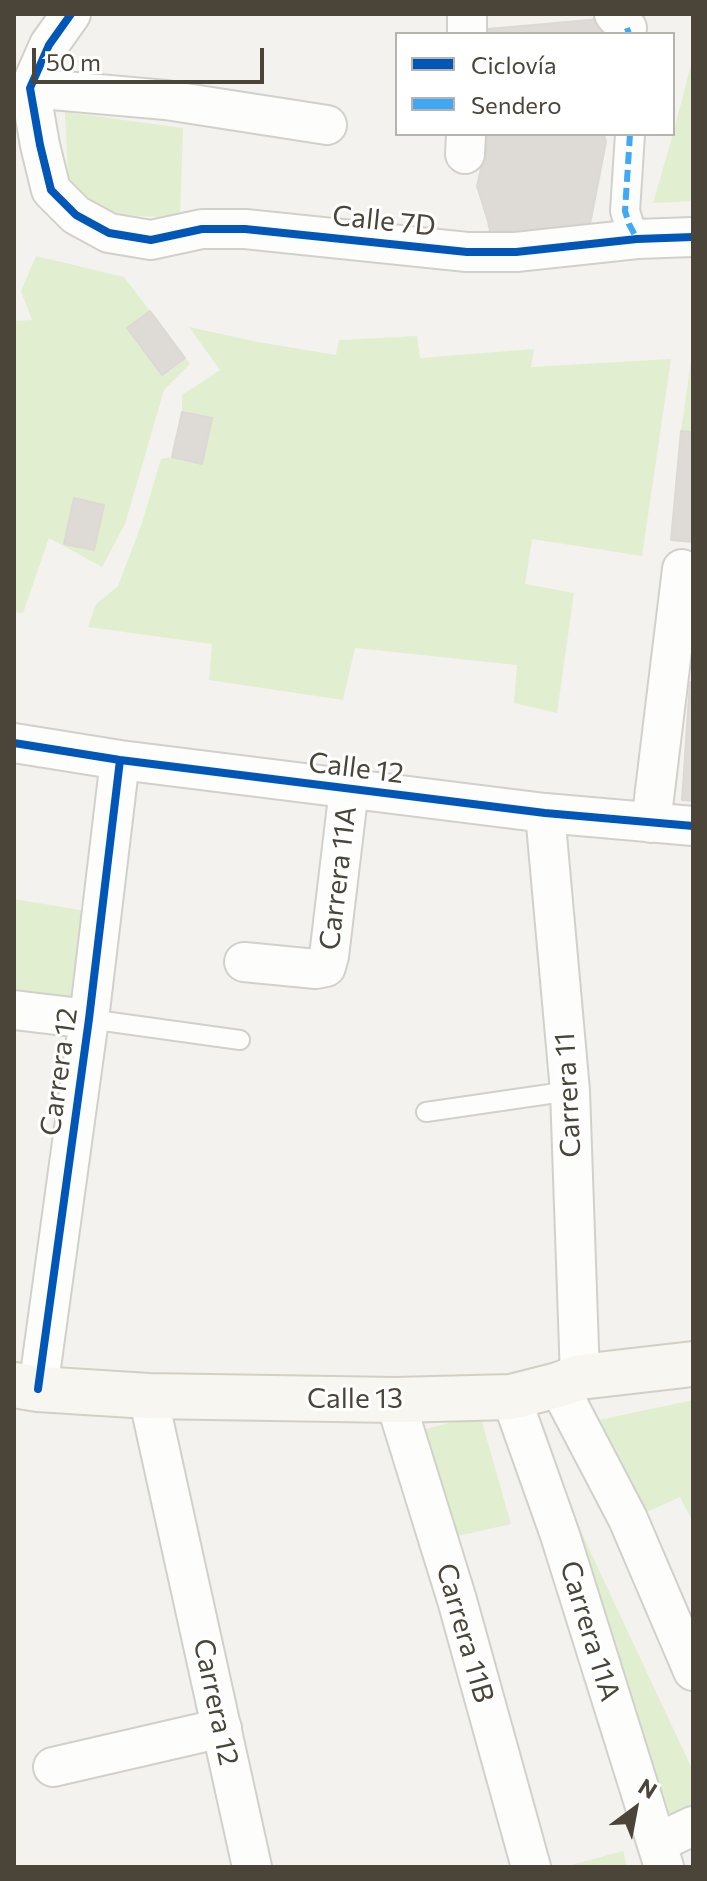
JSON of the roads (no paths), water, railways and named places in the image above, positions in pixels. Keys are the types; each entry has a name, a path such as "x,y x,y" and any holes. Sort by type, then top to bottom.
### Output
{"main road":[{"name":"Calle 13","path":"26,1387 148,1396 395,1400 511,1397 569,1381 693,1364"}],"street":[{"path":"71,14 49,45 27,116 166,100 327,125"},
{"name":"Calle 7D","path":"27,116 40,145 51,190 76,215 109,233 151,240 202,229 245,229 467,252 516,252 637,239 693,237"},
{"path":"630,136 625,211 637,239"},
{"path":"651,823 682,569"},
{"name":"Calle 12","path":"14,743 120,760 545,813 693,826"},
{"name":"Carrera 12","path":"26,1387 89,1019 120,760"},
{"name":"Carrera 11A","path":"244,962 316,969 326,967 349,789"},
{"name":"Carrera 11","path":"545,813 570,1091 569,1381 693,1671"},
{"path":"14,1010 89,1019"},
{"name":"Carrera 12","path":"148,1396 252,1867"},
{"name":"Carrera 11A","path":"511,1397 560,1535 661,1855"},
{"name":"Carrera 11B","path":"395,1400 457,1600 531,1867"},
{"path":"53,1767 222,1728"},
{"path":"661,1855 693,1826"}],"lane":[{"path":"89,1019 240,1040"},
{"path":"426,1112 570,1091"}]}
